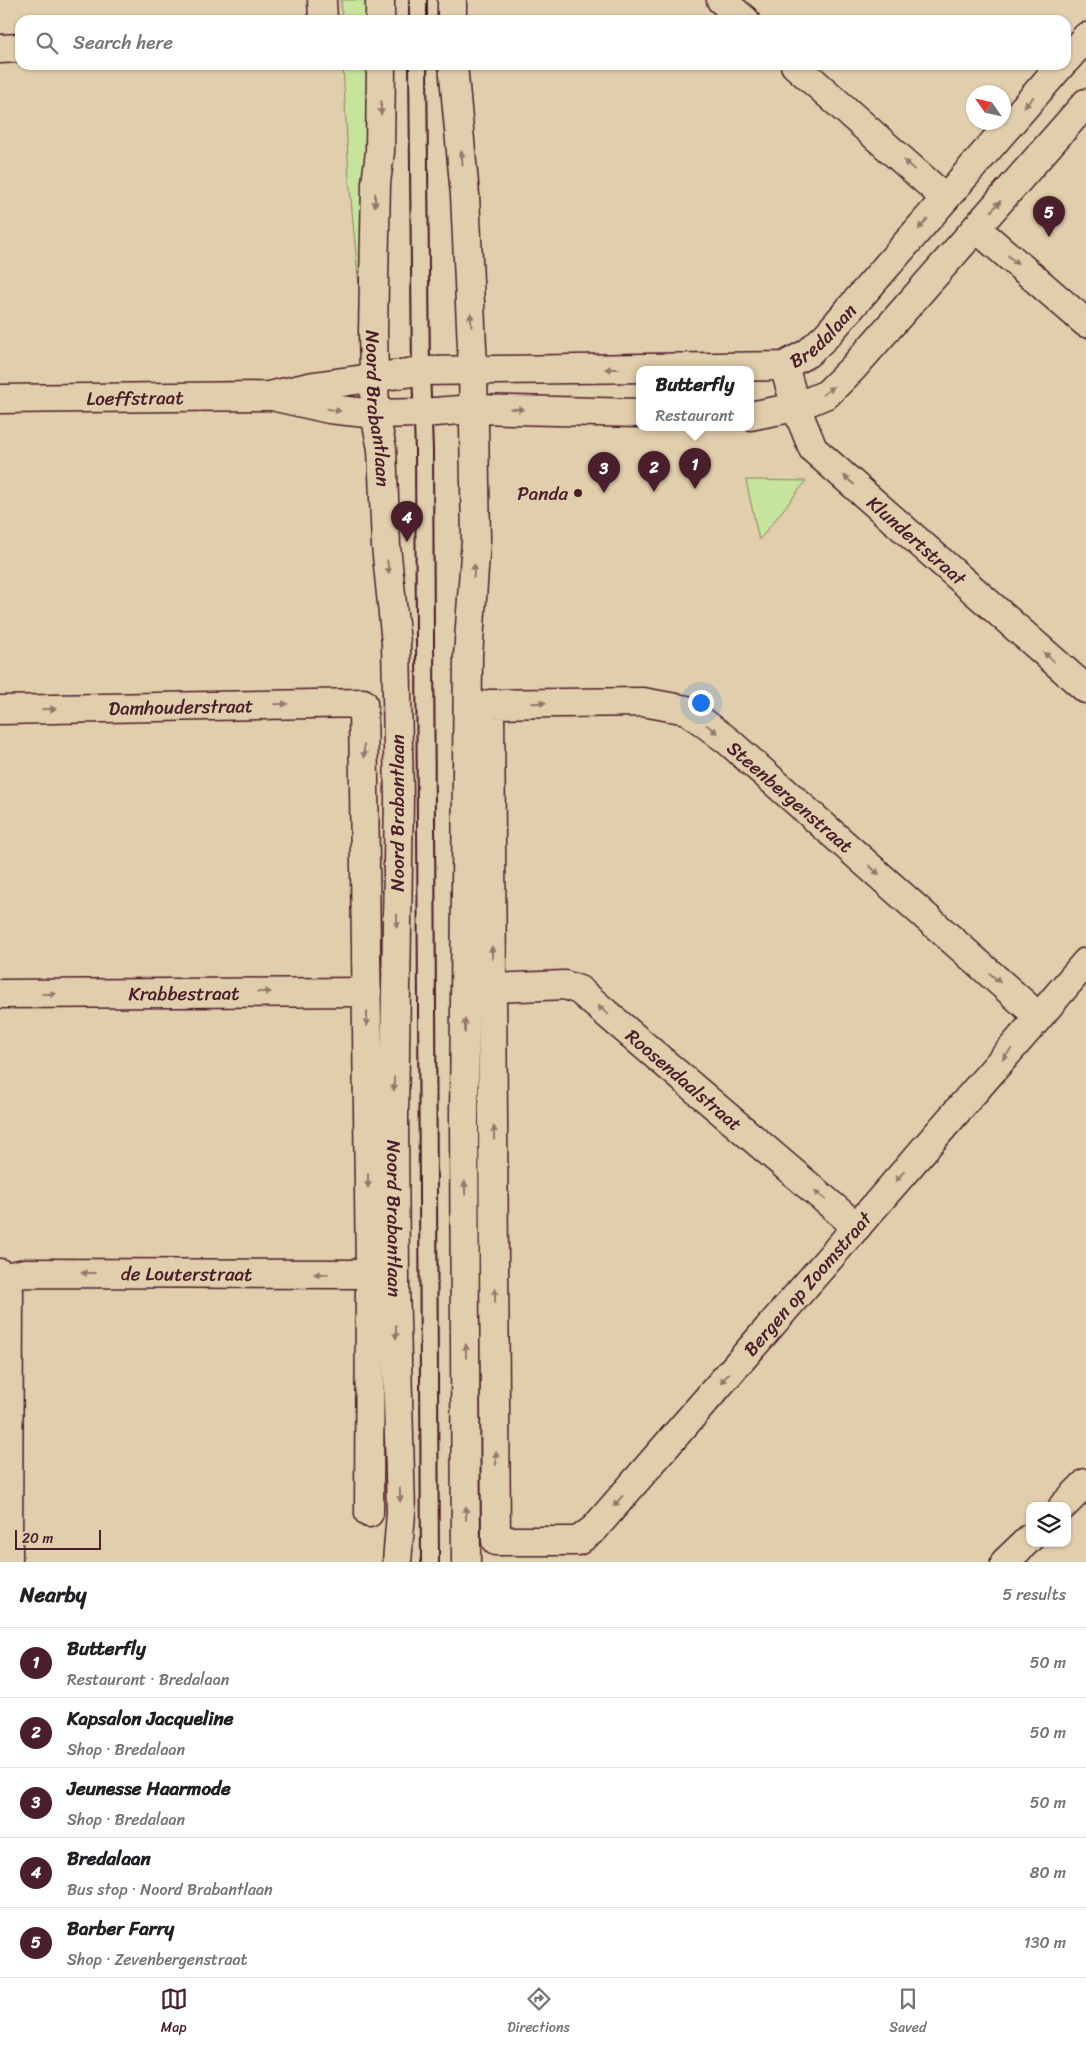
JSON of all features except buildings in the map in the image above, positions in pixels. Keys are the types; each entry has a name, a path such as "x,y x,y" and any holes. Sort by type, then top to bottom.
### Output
{"street":[{"path":"322,0 323,15"},
{"path":"380,0 380,15"},
{"path":"452,0 452,15"},
{"path":"1071,54 1086,37"},
{"path":"0,48 15,48"},
{"name":"Noord Brabantlaan","path":"381,70 380,152 375,202 373,332 375,414 382,449 386,546 396,643 398,769 394,1117 395,1283 400,1513 398,1562"},
{"path":"453,70 465,195 473,369 476,540 468,656 464,1108 466,1562"},
{"path":"801,70 945,198"},
{"name":"Bredalaan","path":"754,366 784,366 808,353 827,335 1058,70"},
{"path":"754,415 796,407 827,394 854,368 1086,103"},
{"path":"976,228 1086,323"},
{"name":"Klundertstraat","path":"784,366 796,407 813,449 1086,689"},
{"name":"Bredalaan","path":"421,371 636,367"},
{"name":"Loeffstraat","path":"0,398 269,396 314,386 421,371"},
{"name":"Loeffstraat","path":"269,396 329,409 375,414 473,409"},
{"path":"473,409 636,413"},
{"name":"Noord Brabantlaan","path":"363,702 370,1274 369,1513"},
{"name":"Damhouderstraat","path":"0,710 363,702"},
{"name":"Steenbergenstraat","path":"493,988 490,704 642,702 687,710 728,741 1039,1017"},
{"name":"Bergen op Zoomstraat","path":"493,988 496,1541 578,1541 594,1529 1086,962"},
{"name":"Roosendaalstraat","path":"493,988 565,985 579,990 857,1227"},
{"name":"Krabbestraat","path":"0,994 367,992"},
{"name":"de Louterstraat","path":"3,1275 25,1272 370,1274"},
{"path":"3,1275 9,1291 8,1562"},
{"path":"1067,1502 1086,1484"},
{"path":"1005,1562 1026,1542"}],"lane":[{"path":"418,0 418,15"},
{"name":"Noord Brabantlaan","path":"418,70 421,371 424,450 430,1562"}],"green space":[{"path":"341,0 371,0 372,15 342,15"},
{"path":"343,70 372,70 372,98 362,178 361,309 349,178"},
{"path":"746,480 806,481 759,540"}],"place":[{"name":"Barber Farry","path":"1049,237"},
{"name":"Butterfly","path":"695,489"},
{"name":"Kapsalon Jacqueline","path":"654,492"},
{"name":"Panda","path":"578,493"},
{"name":"Jeunesse Haarmode","path":"604,493"},
{"name":"Bredalaan","path":"407,542"}]}
